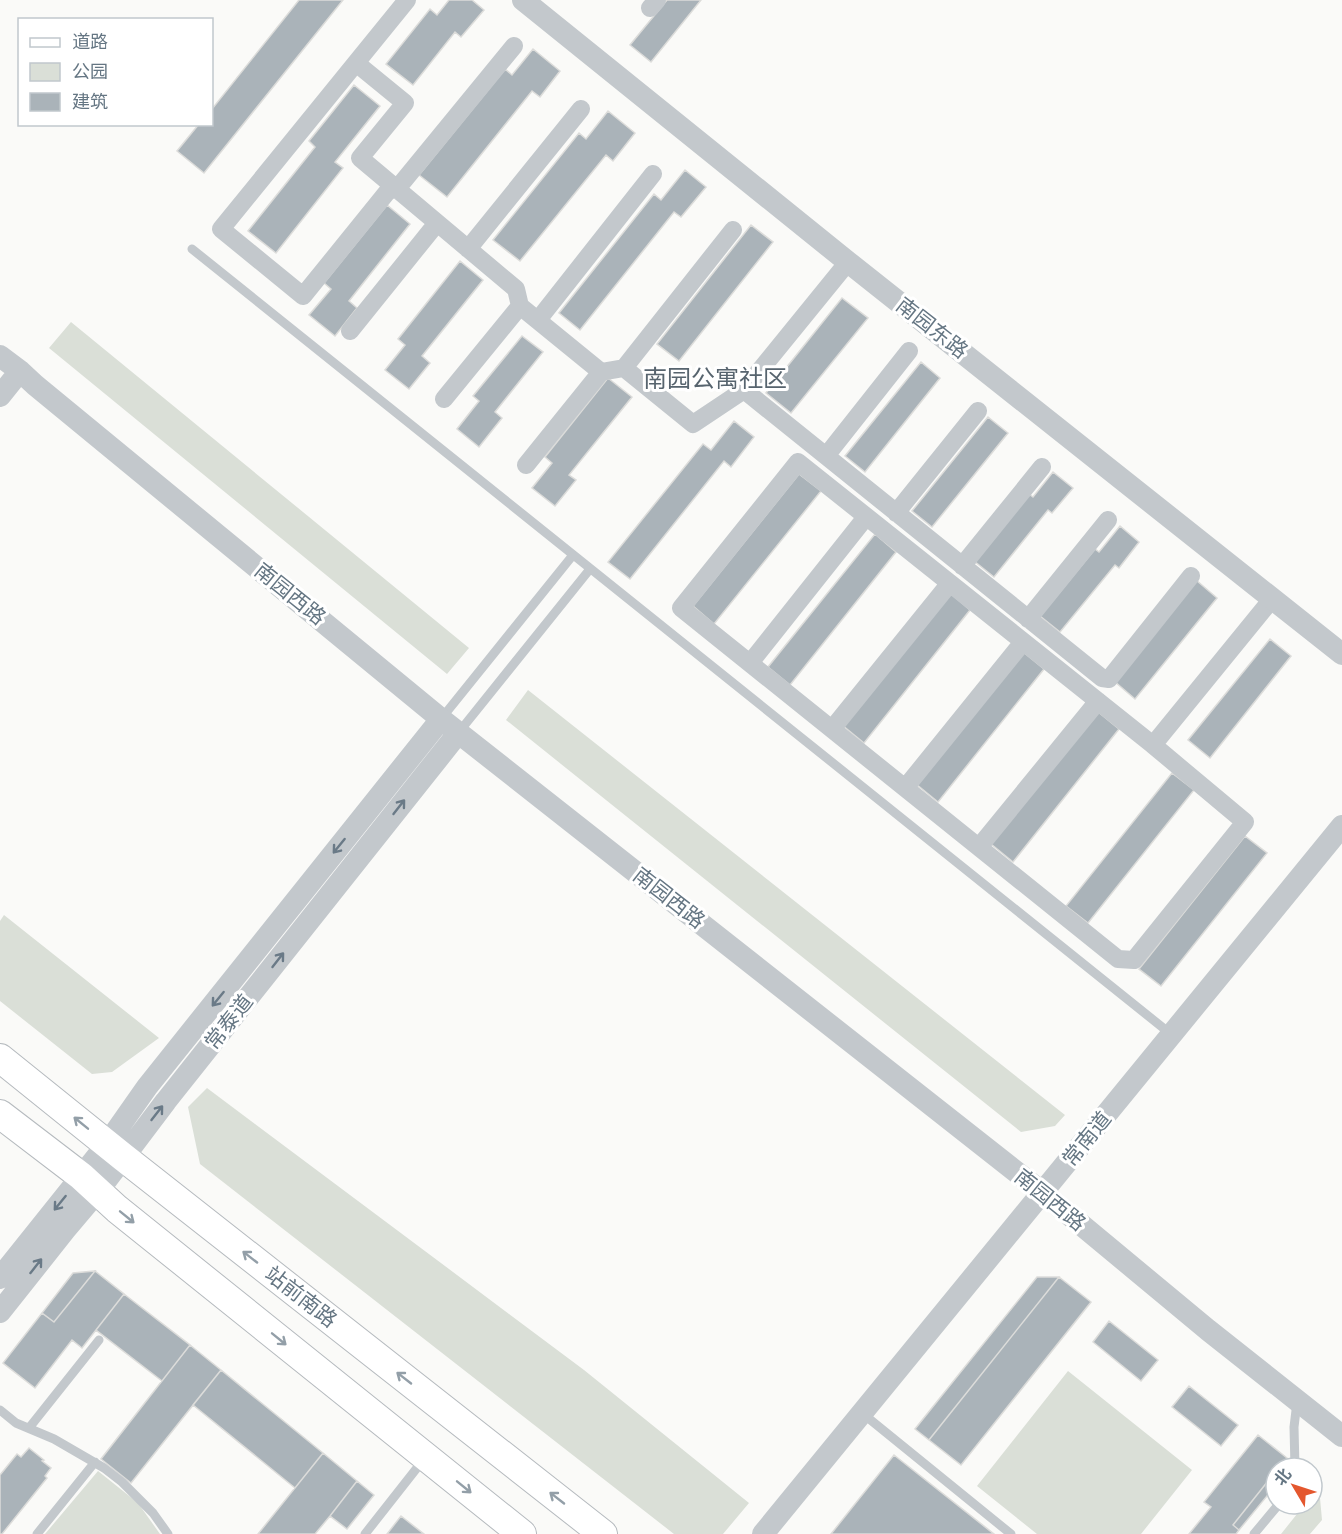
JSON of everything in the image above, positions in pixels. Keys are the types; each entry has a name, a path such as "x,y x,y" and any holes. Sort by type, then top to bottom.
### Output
{"main road":[{"name":"站前南路","path":"0,1059 603,1534"},
{"path":"0,1114 90,1184 117,1209 522,1534"}],"street":[{"path":"407,0 221,229 303,296 514,46"},
{"name":"南园东路","path":"523,0 848,262 1342,654"},
{"path":"356,63 405,103 360,158 516,290 520,306 601,372"},
{"path":"468,249 581,109"},
{"path":"538,320 653,174"},
{"path":"350,331 437,223"},
{"path":"526,465 601,372 624,368 734,230"},
{"path":"624,368 693,424 744,390 848,262"},
{"path":"444,399 520,306"},
{"path":"826,456 909,351"},
{"name":"南园西路","path":"0,356 450,725 1043,1194 1208,1330 1342,1436"},
{"path":"0,396 20,371"},
{"path":"744,390 1102,678 1108,679 1191,576"},
{"path":"896,513 978,411"},
{"path":"798,462 950,583 1153,745 1245,822 1134,960 1118,958 681,608 798,462"},
{"path":"962,566 1042,467"},
{"path":"750,663 866,517"},
{"path":"1028,619 1108,520"},
{"path":"832,729 950,583"},
{"path":"1153,745 1272,599"},
{"path":"905,788 1023,642"},
{"path":"979,847 1098,701"},
{"name":"常泰道","path":"0,1278 90,1184 450,725"},
{"name":"常南道","path":"763,1534 1342,826"},
{"name":"常泰道","path":"0,1312 65,1230 90,1184"}],"lane":[{"path":"192,249 1172,1035"},
{"path":"450,725 573,555"},
{"path":"450,725 590,568"},
{"path":"28,1428 99,1340"},
{"path":"1295,1456 1294,1428 1297,1400"},
{"path":"0,1410 16,1423 54,1439 95,1462 122,1482 153,1512 168,1534"},
{"path":"861,1413 1011,1534"},
{"path":"365,1534 426,1457"},
{"path":"37,1534 95,1462"},
{"path":"1254,1534 1269,1516"}],"green space":[{"path":"71,322 469,648 447,674 49,348"},
{"path":"528,690 1065,1115 1055,1126 1021,1132 506,720"},
{"path":"4,915 159,1038 112,1072 92,1074 0,1001 0,921"},
{"path":"207,1088 584,1370 749,1503 723,1534 674,1534 200,1164 188,1107"},
{"path":"1068,1371 1192,1470 1141,1534 1037,1534 977,1486"},
{"path":"98,1471 138,1503 160,1534 45,1534"},
{"path":"1295,1516 1322,1516 1322,1520 1310,1534 1281,1534"}],"building":[{"path":"299,0 343,0 204,173 177,151 197,126 213,126 213,108"},
{"path":"449,0 472,0 484,10 461,37 455,32 413,85 386,64 430,9 437,15"},
{"path":"667,0 701,0 651,62 630,45"},
{"path":"533,49 560,71 540,97 532,91 447,197 419,175 505,69 512,75"},
{"path":"354,85 380,106 335,162 343,168 276,253 248,231 315,147 309,141"},
{"path":"608,111 635,133 613,161 606,155 520,261 493,240 579,133 586,139"},
{"path":"685,170 706,187 681,217 674,212 580,330 559,313 654,194 661,200"},
{"path":"387,205 410,224 349,301 357,308 335,336 309,315 331,289 324,283"},
{"path":"751,225 773,242 679,361 657,344"},
{"path":"460,261 483,280 422,356 430,363 409,389 385,370 405,345 398,339"},
{"path":"842,298 868,318 791,413 766,393"},
{"path":"522,336 543,352 495,412 502,418 479,447 457,429 479,401 473,396"},
{"path":"921,362 940,378 865,472 845,456"},
{"path":"608,378 632,397 569,475 576,480 555,506 532,488 552,463 545,457"},
{"path":"988,417 1008,433 932,527 912,511"},
{"path":"734,421 754,437 731,467 724,461 630,579 608,562 703,444 711,450"},
{"path":"1053,472 1073,488 1052,513 1048,510 994,577 974,561 1029,494 1033,497"},
{"path":"799,474 821,491 714,624 693,606"},
{"path":"1120,526 1139,542 1119,568 1115,565 1060,632 1040,616 1095,549 1099,552"},
{"path":"875,534 896,552 790,685 768,667"},
{"path":"1196,580 1217,598 1135,699 1114,681"},
{"path":"949,592 970,610 864,743 842,725"},
{"path":"1270,639 1291,656 1210,758 1188,740"},
{"path":"1022,651 1044,669 938,802 916,784"},
{"path":"1097,711 1119,729 1013,862 991,844"},
{"path":"1172,773 1194,790 1088,923 1066,906"},
{"path":"1245,836 1267,853 1161,986 1139,969"},
{"path":"95,1271 124,1294 82,1348 72,1340 35,1388 3,1363 42,1313 54,1322"},
{"path":"95,1271 54,1322 42,1313 73,1273"},
{"path":"1037,1277 1059,1277 929,1440 915,1429"},
{"path":"1059,1277 1091,1302 961,1465 929,1440"},
{"path":"124,1294 190,1345 162,1381 96,1330"},
{"path":"1109,1321 1158,1360 1141,1381 1093,1342"},
{"path":"190,1345 221,1370 131,1483 101,1459"},
{"path":"221,1370 323,1453 295,1488 193,1405"},
{"path":"1189,1386 1238,1425 1221,1446 1172,1407"},
{"path":"1258,1435 1284,1456 1264,1456 1264,1486 1233,1525 1239,1530 1236,1534 1189,1534 1211,1507 1204,1502"},
{"path":"29,1448 51,1468 45,1476 47,1478 0,1534 0,1475 17,1454 21,1457"},
{"path":"323,1453 357,1481 330,1516 315,1534 258,1534"},
{"path":"894,1455 994,1534 831,1534"},
{"path":"357,1481 374,1495 347,1529 330,1516"},
{"path":"1264,1486 1264,1500 1239,1530 1233,1525"},
{"path":"401,1516 424,1534 387,1534"}],"district":[{"name":"南园公寓社区","path":"715,379"}]}
